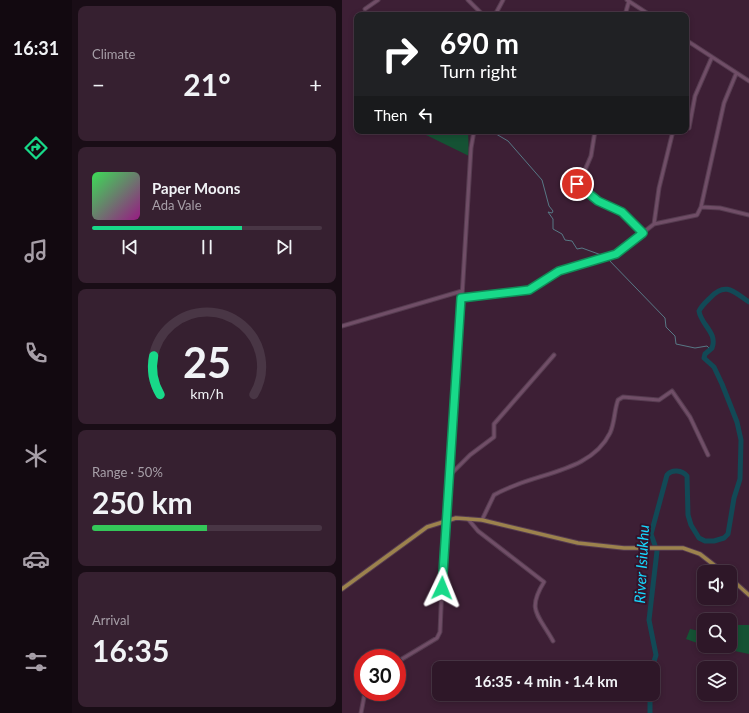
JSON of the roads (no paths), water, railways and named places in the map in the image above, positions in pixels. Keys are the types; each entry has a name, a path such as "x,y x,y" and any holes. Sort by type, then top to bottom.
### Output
{"main road":[{"path":"342,589 417,534 434,524 446,520 467,518 482,520 578,543 624,548 688,549 715,565"},
{"path":"737,584 749,595"}],"street":[{"path":"365,9 378,0"},
{"path":"468,0 480,12"},
{"path":"497,12 503,0"},
{"path":"625,12 628,1 645,12"},
{"path":"689,42 736,74 749,81"},
{"path":"689,128 695,96 712,57"},
{"path":"461,298 529,290 559,271 611,256 654,224 697,215 701,207 723,109 736,74"},
{"path":"406,657 437,638 439,634 471,148 473,134"},
{"path":"595,134 591,156 578,186 606,206 622,212 643,233"},
{"path":"654,224 659,188 672,134"},
{"path":"701,207 720,208 749,215"},
{"path":"342,326 462,291"},
{"path":"450,475 470,455 494,437 494,424 554,355"},
{"path":"482,520 494,495 516,485 578,464 591,455 605,441 610,433 614,422 618,400 623,397 659,400 672,391 690,417 708,455"},
{"path":"467,518 478,531 544,582 536,598 535,610 553,641"},
{"path":"361,713 363,701"}],"waterway":[{"path":"496,134 508,141 542,180 549,206 553,211 552,213 548,212 553,219 553,229 562,234 565,240 572,241 577,249 582,248 604,256"},
{"path":"607,258 665,318 666,327 675,336 676,344 695,348 707,346 711,350"},
{"name":"River Isiukhu","path":"654,661 656,655 649,620 657,551 651,534 667,475 677,471 682,472 687,476 688,515 691,525 699,538 705,541 714,541 724,538 728,534 734,498 740,479 741,440 737,422 714,367 704,358 705,354 712,348 713,338 700,316 699,311 716,292 726,289 735,292 749,302"},
{"name":"River Isiukhu","path":"650,701 650,713"}]}
